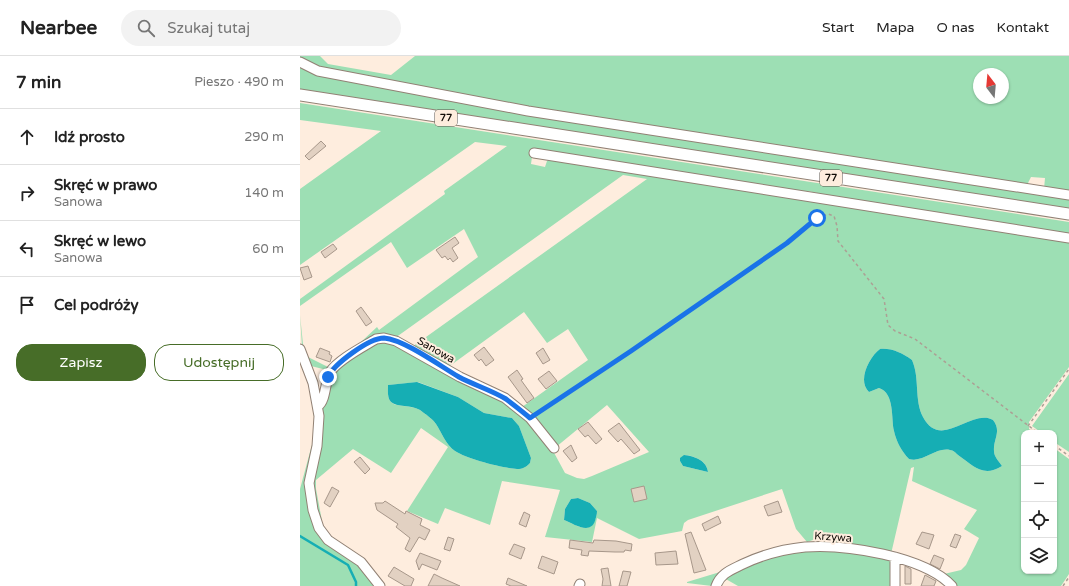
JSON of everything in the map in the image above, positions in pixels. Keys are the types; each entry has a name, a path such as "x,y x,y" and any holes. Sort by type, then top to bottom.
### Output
{"main road":[{"name":"77","path":"300,95 640,149 1069,214"}],"street":[{"path":"300,62 318,71 528,111 1069,195"},
{"path":"534,153 1069,238"},
{"name":"Sanowa","path":"318,406 322,401 328,377 334,367 376,339 384,338 396,341 460,377 505,398 530,418 554,448"},
{"name":"Sanowa","path":"300,349 313,383 318,406 319,428 309,482 313,510 319,528 328,540 361,562 380,586"},
{"name":"Krzywa","path":"716,586 720,578 726,572 756,558 805,547 870,551 895,557 912,562 944,578 952,586"},
{"path":"895,557 895,586"}],"path":[{"path":"530,418 631,351 787,243 817,218 828,214 834,216 837,226 838,241 884,299 888,325 895,331 915,339 1034,430"},
{"path":"1028,426 1069,369"},
{"path":"1057,447 1069,456"},
{"path":"1063,586 1069,577"}],"green space":[{"path":"300,56 320,56 328,64 391,75 415,56 1069,56 1069,193 1044,189 1045,178 1031,177 1027,185 604,121 326,70 300,60"},
{"path":"300,68 312,73 570,122 572,121 1069,197 1069,209 300,89"},
{"path":"300,103 1069,222 1069,236 828,197 814,192 789,192 533,150 531,164 545,167 547,161 552,157 1069,240 1069,367 1029,422 1030,430 1021,430 1021,574 1057,574 1057,450 1069,459 1069,574 1061,586 954,586 943,575 926,567 944,574 961,570 966,565 979,538 964,529 977,510 912,481 914,467 911,468 891,554 822,545 822,537 807,542 796,529 782,489 688,520 684,523 682,531 639,539 597,518 592,542 545,537 560,490 502,481 490,525 445,508 438,524 407,511 448,447 421,428 391,473 353,449 316,480 316,489 322,521 319,522 313,502 311,481 318,454 322,410 331,376 336,369 374,342 382,340 393,342 458,378 502,399 532,423 552,449 565,473 584,479 649,452 607,405 556,447 540,425 513,402 514,399 522,407 588,360 568,329 547,343 524,312 448,368 412,347 647,179 623,175 395,338 374,338 345,357 377,327 379,330 478,257 464,229 407,268 391,242 300,306 300,299 445,194 444,191 507,146 475,142 300,265 300,189 381,131 300,120","holes":["880,349 893,350 912,360 916,374 920,410 930,426 938,430 947,430 975,419 984,418 993,420 997,428 994,453 1002,466 989,471 984,471 974,466 952,450 939,451 920,459 909,459 896,439 888,395 879,388 869,392 864,382 866,369 872,358","418,382 458,397 484,413 512,418 519,426 531,458 530,463 526,467 517,469 476,460 455,451 431,418 417,408 396,405 391,402 388,396 388,385","685,455 703,462 708,472 683,466 680,461","578,498 590,503 597,511 593,524 586,528 564,520 565,509 571,499"]},
{"path":"300,315 303,344 306,355 302,347"},
{"path":"306,356 330,368 327,370 311,366"},
{"path":"453,371 488,386 486,387"},
{"path":"1069,374 1069,452 1057,444 1057,430 1038,430 1032,426"},
{"path":"313,411 315,411 318,430 308,471 314,520 352,557 377,586 300,586 300,489 313,441 315,423"},
{"path":"806,548 891,557 894,586 738,586 724,578 769,557"},
{"path":"720,572 712,586 687,583 687,582"}],"water":[{"path":"880,349 889,349 912,360 916,374 920,410 930,426 938,430 947,430 975,419 984,418 993,420 997,428 994,453 1002,466 989,471 984,471 974,466 952,450 939,451 920,459 909,459 896,439 888,395 879,388 869,392 864,382 866,369 872,358"},
{"path":"417,382 458,397 484,413 512,418 519,426 531,458 530,463 526,467 517,469 476,460 455,451 444,439 433,420 420,410 413,407 393,404 391,402 388,394 388,385"},
{"path":"684,455 703,462 708,472 683,466 680,458"},
{"path":"578,498 590,503 597,511 593,525 586,528 564,520 565,509 571,499"}],"building":[{"path":"321,141 326,146 309,160 305,156"},
{"path":"455,237 459,243 452,248 458,258 453,262 450,258 448,260 445,256 442,258 436,250"},
{"path":"333,244 337,249 325,258 321,252"},
{"path":"308,266 312,277 304,280 300,268"},
{"path":"361,307 372,322 366,326 356,311"},
{"path":"484,347 494,360 486,366 481,359 479,361 474,355"},
{"path":"320,348 330,352 329,354 332,356 330,362 316,357"},
{"path":"543,348 550,360 543,364 536,353"},
{"path":"517,370 523,379 521,380 534,398 527,403 508,377"},
{"path":"549,371 557,381 546,389 538,379"},
{"path":"588,422 602,439 596,444 588,435 585,437 578,429"},
{"path":"619,423 640,450 634,454 621,439 618,442 608,431"},
{"path":"571,445 577,458 572,462 563,451"},
{"path":"360,457 370,469 365,474 354,462"},
{"path":"644,486 647,499 634,502 631,489"},
{"path":"332,487 339,491 330,507 324,503"},
{"path":"385,501 405,514 406,511 422,519 420,525 430,530 425,540 419,537 410,552 405,549 410,538 396,527 398,524 377,510 375,503 383,503"},
{"path":"778,501 782,512 768,516 764,506"},
{"path":"524,512 530,515 526,527 519,524"},
{"path":"718,516 721,523 705,531 702,524"},
{"path":"691,532 706,570 694,573 685,534"},
{"path":"922,532 934,535 929,549 916,544"},
{"path":"955,534 961,536 956,548 950,546"},
{"path":"448,537 454,539 450,551 444,549"},
{"path":"570,540 593,543 594,540 616,541 632,544 631,551 589,551 588,556 581,555 582,550 569,548"},
{"path":"514,544 525,548 521,559 509,554"},
{"path":"676,551 678,564 656,565 655,553"},
{"path":"420,553 441,561 437,570 422,564 419,570 416,561"},
{"path":"934,555 944,559 940,569 930,564"},
{"path":"542,556 558,562 554,574 538,568"},
{"path":"905,566 911,569 911,584 905,584"},
{"path":"394,567 414,579 411,586 405,586 388,576"},
{"path":"608,568 611,586 602,586 603,579 601,569"},
{"path":"623,571 631,572 627,586 619,586"},
{"path":"434,574 442,578 460,586 428,586"},
{"path":"925,575 936,581 934,586 921,586"},
{"path":"508,578 527,586 511,586 506,584"}],"waterway":[{"path":"300,536 348,565 356,582 356,586"}],"route":[{"path":"328,377 334,367 376,339 384,338 396,341 460,377 505,398 530,418 631,351 787,243 817,218"}]}
